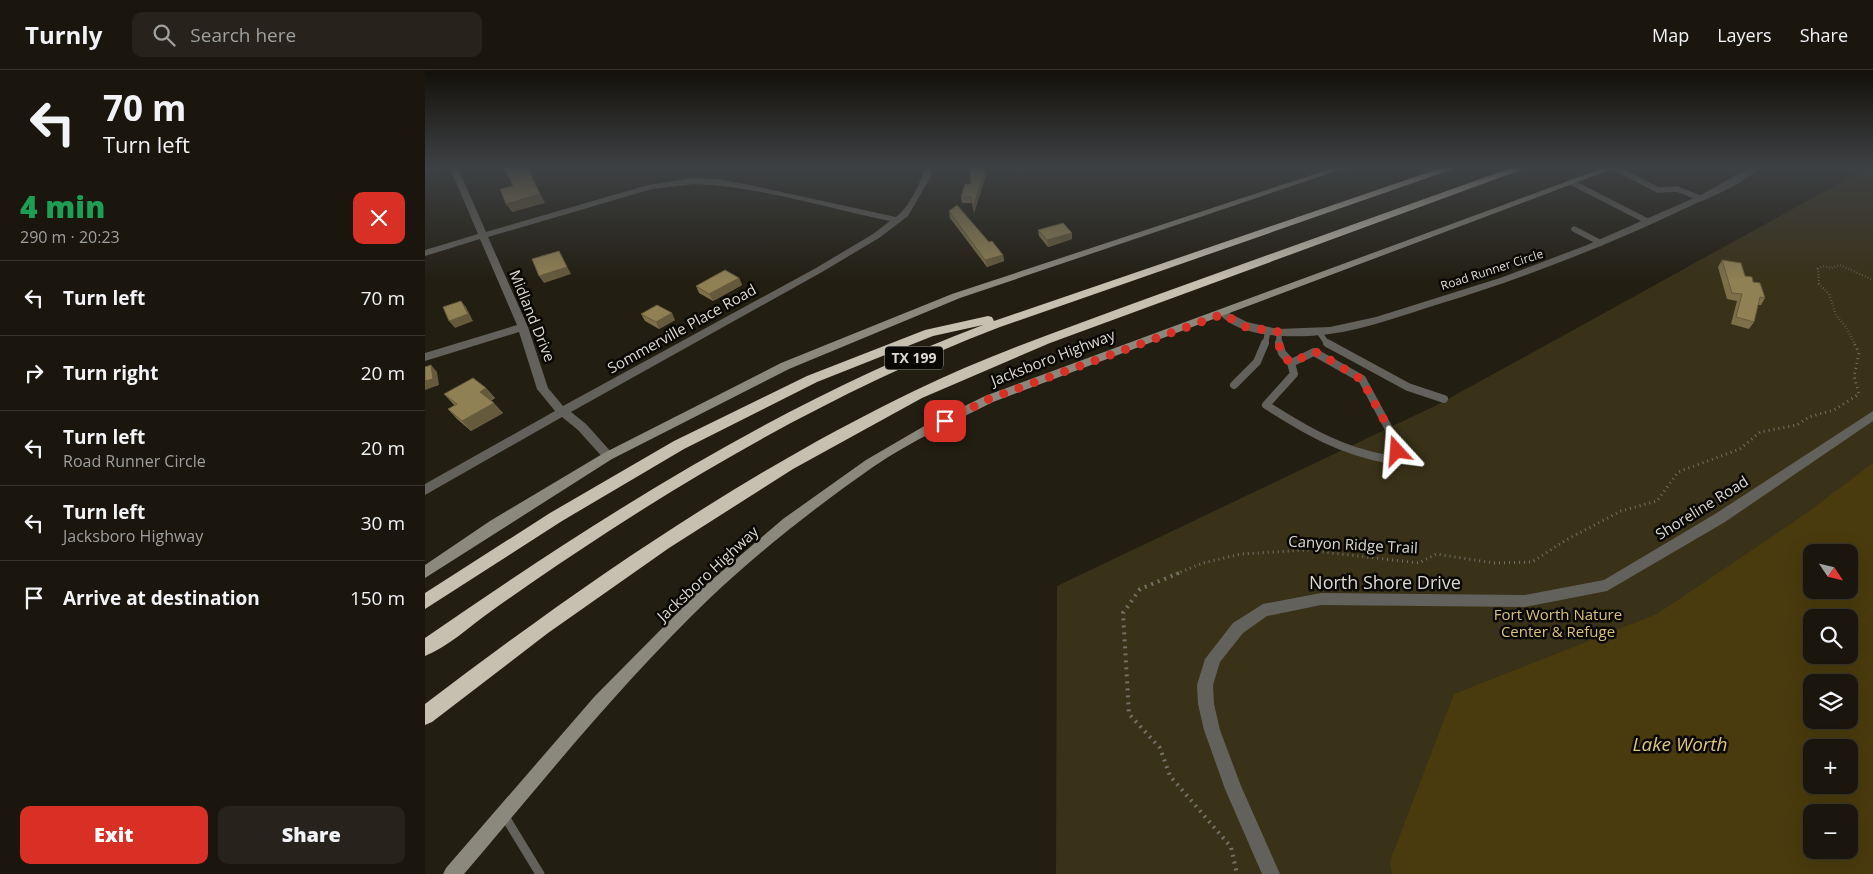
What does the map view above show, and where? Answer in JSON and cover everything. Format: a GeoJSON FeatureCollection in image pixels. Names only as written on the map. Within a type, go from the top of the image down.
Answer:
{"type":"FeatureCollection","features":[{"type":"Feature","properties":{"kind":"highway","name":"TX 199"},"geometry":{"type":"LineString","coordinates":[[425,648],[520,580],[623,513],[728,451],[923,354],[1033,310],[1341,206]]}},
{"type":"Feature","properties":{"kind":"highway","name":"Jacksboro Highway"},"geometry":{"type":"LineString","coordinates":[[425,716],[525,640],[635,561],[734,498],[839,436],[921,394],[1054,337],[1417,206]]}},
{"type":"Feature","properties":{"kind":"highway"},"geometry":{"type":"LineString","coordinates":[[425,602],[557,517],[679,445],[812,379],[929,333],[1033,310]]}},
{"type":"Feature","properties":{"kind":"main road"},"geometry":{"type":"LineString","coordinates":[[425,572],[495,525],[608,456],[785,366],[947,299],[1226,206]]}},
{"type":"Feature","properties":{"kind":"main road","name":"Jacksboro Highway"},"geometry":{"type":"LineString","coordinates":[[452,874],[601,701],[706,593],[788,523],[870,463],[930,428],[989,399],[1223,314],[1507,206]]}},
{"type":"Feature","properties":{"kind":"street","name":"Midland Drive"},"geometry":{"type":"LineString","coordinates":[[470,206],[523,327],[543,389],[563,412],[582,428],[608,456]]}},
{"type":"Feature","properties":{"kind":"street"},"geometry":{"type":"LineString","coordinates":[[425,253],[583,206]]}},
{"type":"Feature","properties":{"kind":"street"},"geometry":{"type":"LineString","coordinates":[[831,206],[898,220]]}},
{"type":"Feature","properties":{"kind":"street","name":"Sommerville Place Road"},"geometry":{"type":"LineString","coordinates":[[425,490],[819,270],[898,220],[910,206]]}},
{"type":"Feature","properties":{"kind":"street","name":"Road Runner Circle"},"geometry":{"type":"LineString","coordinates":[[1223,314],[1246,327],[1279,332],[1319,332],[1378,320],[1515,276],[1601,244],[1684,206]]}},
{"type":"Feature","properties":{"kind":"street"},"geometry":{"type":"LineString","coordinates":[[425,357],[523,327]]}},
{"type":"Feature","properties":{"kind":"street","name":"Shoreline Road"},"geometry":{"type":"LineString","coordinates":[[1536,599],[1607,584],[1720,518],[1873,415]]}},
{"type":"Feature","properties":{"kind":"street","name":"North Shore Drive"},"geometry":{"type":"LineString","coordinates":[[1271,874],[1234,789],[1212,730],[1205,704],[1205,685],[1213,658],[1238,628],[1263,610],[1321,599],[1525,602],[1536,599]]}},
{"type":"Feature","properties":{"kind":"lane"},"geometry":{"type":"LineString","coordinates":[[1617,206],[1649,222]]}},
{"type":"Feature","properties":{"kind":"lane"},"geometry":{"type":"LineString","coordinates":[[1574,229],[1601,244]]}},
{"type":"Feature","properties":{"kind":"lane"},"geometry":{"type":"LineString","coordinates":[[1234,385],[1256,368],[1264,354],[1268,331]]}},
{"type":"Feature","properties":{"kind":"lane"},"geometry":{"type":"LineString","coordinates":[[1279,332],[1278,347],[1280,354],[1291,363],[1294,374],[1290,381],[1268,399],[1266,405],[1319,439],[1332,444],[1367,456],[1387,459],[1397,451],[1396,442],[1362,380],[1319,353],[1314,352],[1291,363]]}},
{"type":"Feature","properties":{"kind":"lane"},"geometry":{"type":"LineString","coordinates":[[1319,332],[1327,344],[1408,387],[1444,399]]}},
{"type":"Feature","properties":{"kind":"lane"},"geometry":{"type":"LineString","coordinates":[[504,815],[540,874]]}},
{"type":"Feature","properties":{"kind":"path","name":"Canyon Ridge Trail"},"geometry":{"type":"LineString","coordinates":[[1237,874],[1231,847],[1170,776],[1160,748],[1129,714],[1123,613],[1140,589],[1203,563],[1241,554],[1306,550],[1419,563],[1437,554],[1494,563],[1531,562],[1566,540],[1621,511],[1657,501],[1679,472],[1740,449],[1760,432],[1797,425],[1809,417],[1834,410],[1859,394],[1855,376],[1859,353],[1846,327],[1836,315],[1830,302],[1829,294],[1819,284],[1817,269],[1823,266],[1831,268],[1840,266],[1873,280]]}},
{"type":"Feature","properties":{"kind":"green space","name":"Fort Worth Nature Center & Refuge"},"geometry":{"type":"Polygon","coordinates":[[[1799,206],[1873,206],[1873,874],[1056,874],[1057,586],[1439,404],[1799,206]]]}},
{"type":"Feature","properties":{"kind":"water","name":"Lake Worth"},"geometry":{"type":"Polygon","coordinates":[[[1873,463],[1873,874],[1392,874],[1390,861],[1454,694],[1657,614],[1804,515],[1873,463]]]}},
{"type":"Feature","properties":{"kind":"building"},"geometry":{"type":"Polygon","coordinates":[[[957,206],[1003,255],[985,260],[949,211],[957,206]]]}},
{"type":"Feature","properties":{"kind":"building"},"geometry":{"type":"Polygon","coordinates":[[[1063,223],[1072,233],[1047,240],[1038,230],[1063,223]]]}},
{"type":"Feature","properties":{"kind":"building"},"geometry":{"type":"Polygon","coordinates":[[[559,251],[567,267],[539,276],[532,259],[559,251]]]}},
{"type":"Feature","properties":{"kind":"building"},"geometry":{"type":"Polygon","coordinates":[[[1722,260],[1741,263],[1745,276],[1752,277],[1753,282],[1760,283],[1765,298],[1760,297],[1754,322],[1736,317],[1742,294],[1732,293],[1722,260]]]}},
{"type":"Feature","properties":{"kind":"building"},"geometry":{"type":"Polygon","coordinates":[[[725,270],[739,278],[709,294],[696,286],[725,270]]]}},
{"type":"Feature","properties":{"kind":"building"},"geometry":{"type":"Polygon","coordinates":[[[461,301],[468,314],[449,321],[443,307],[461,301]]]}},
{"type":"Feature","properties":{"kind":"building"},"geometry":{"type":"Polygon","coordinates":[[[657,305],[672,313],[656,322],[641,314],[657,305]]]}},
{"type":"Feature","properties":{"kind":"building"},"geometry":{"type":"Polygon","coordinates":[[[431,365],[433,379],[425,381],[425,367],[431,365]]]}},
{"type":"Feature","properties":{"kind":"building"},"geometry":{"type":"Polygon","coordinates":[[[473,378],[486,388],[480,392],[494,403],[462,421],[448,409],[457,404],[444,394],[473,378]]]}},
{"type":"Feature","properties":{"kind":"route"},"geometry":{"type":"LineString","coordinates":[[945,421],[989,399],[1223,314],[1234,322],[1246,327],[1279,332],[1278,347],[1280,354],[1291,363],[1314,352],[1319,353],[1362,380],[1367,385],[1396,442],[1397,451]]}}]}
